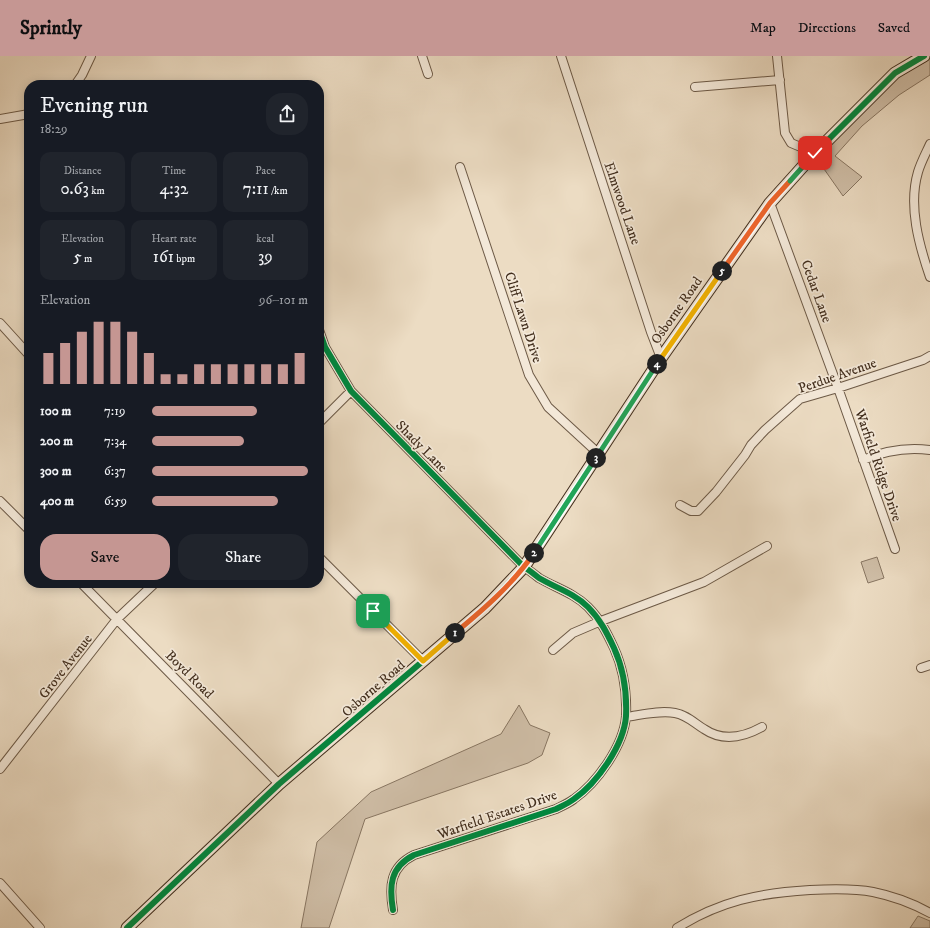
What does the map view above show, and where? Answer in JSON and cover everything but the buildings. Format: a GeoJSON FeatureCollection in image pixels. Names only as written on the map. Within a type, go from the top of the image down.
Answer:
{"type":"FeatureCollection","features":[{"type":"Feature","properties":{"kind":"street"},"geometry":{"type":"LineString","coordinates":[[78,80],[91,56]]}},
{"type":"Feature","properties":{"kind":"street"},"geometry":{"type":"LineString","coordinates":[[422,56],[428,74]]}},
{"type":"Feature","properties":{"kind":"street","name":"Elmwood Lane"},"geometry":{"type":"LineString","coordinates":[[561,56],[651,332],[661,358]]}},
{"type":"Feature","properties":{"kind":"street"},"geometry":{"type":"LineString","coordinates":[[777,56],[785,133],[791,143],[815,153]]}},
{"type":"Feature","properties":{"kind":"street","name":"Osborne Road"},"geometry":{"type":"LineString","coordinates":[[127,928],[279,784],[484,608],[524,567],[661,358],[770,203],[815,153],[895,73],[924,56]]}},
{"type":"Feature","properties":{"kind":"street"},"geometry":{"type":"LineString","coordinates":[[695,87],[780,80]]}},
{"type":"Feature","properties":{"kind":"street"},"geometry":{"type":"LineString","coordinates":[[0,119],[24,115]]}},
{"type":"Feature","properties":{"kind":"street"},"geometry":{"type":"LineString","coordinates":[[930,144],[918,172],[915,196],[918,233],[930,277]]}},
{"type":"Feature","properties":{"kind":"street","name":"Cliff Lawn Drive"},"geometry":{"type":"LineString","coordinates":[[460,167],[529,375],[548,407],[599,454]]}},
{"type":"Feature","properties":{"kind":"street","name":"Cedar Lane"},"geometry":{"type":"LineString","coordinates":[[770,203],[838,388]]}},
{"type":"Feature","properties":{"kind":"street"},"geometry":{"type":"LineString","coordinates":[[0,323],[24,349]]}},
{"type":"Feature","properties":{"kind":"street","name":"Shady Lane"},"geometry":{"type":"LineString","coordinates":[[324,344],[351,391],[524,567]]}},
{"type":"Feature","properties":{"kind":"street","name":"Perdue Avenue"},"geometry":{"type":"LineString","coordinates":[[680,504],[691,511],[698,511],[716,492],[751,445],[765,430],[800,399],[923,360],[930,356]]}},
{"type":"Feature","properties":{"kind":"street","name":"Warfield Ridge Drive"},"geometry":{"type":"LineString","coordinates":[[838,388],[895,549]]}},
{"type":"Feature","properties":{"kind":"street"},"geometry":{"type":"LineString","coordinates":[[324,418],[351,391]]}},
{"type":"Feature","properties":{"kind":"street"},"geometry":{"type":"LineString","coordinates":[[864,460],[890,450],[904,448],[930,450]]}},
{"type":"Feature","properties":{"kind":"street"},"geometry":{"type":"LineString","coordinates":[[0,500],[24,525]]}},
{"type":"Feature","properties":{"kind":"street"},"geometry":{"type":"LineString","coordinates":[[553,650],[573,633],[704,582],[768,546]]}},
{"type":"Feature","properties":{"kind":"street"},"geometry":{"type":"LineString","coordinates":[[324,562],[423,661]]}},
{"type":"Feature","properties":{"kind":"street","name":"Warfield Estates Drive"},"geometry":{"type":"LineString","coordinates":[[393,910],[390,886],[395,872],[401,863],[407,858],[556,809],[573,800],[583,792],[607,764],[616,748],[626,717],[624,679],[618,658],[601,621],[589,608],[572,594],[539,578],[524,567]]}},
{"type":"Feature","properties":{"kind":"street","name":"Boyd Road"},"geometry":{"type":"LineString","coordinates":[[86,588],[279,784]]}},
{"type":"Feature","properties":{"kind":"street","name":"Grove Avenue"},"geometry":{"type":"LineString","coordinates":[[0,769],[117,619],[150,588]]}},
{"type":"Feature","properties":{"kind":"street"},"geometry":{"type":"LineString","coordinates":[[921,668],[930,665]]}},
{"type":"Feature","properties":{"kind":"street"},"geometry":{"type":"LineString","coordinates":[[626,717],[674,712],[689,718],[712,734],[728,737],[750,734],[762,727]]}},
{"type":"Feature","properties":{"kind":"street"},"geometry":{"type":"LineString","coordinates":[[0,883],[40,928]]}},
{"type":"Feature","properties":{"kind":"street"},"geometry":{"type":"LineString","coordinates":[[677,928],[695,916],[736,900],[759,895],[825,889],[873,892],[893,897],[930,913]]}},
{"type":"Feature","properties":{"kind":"shaded area"},"geometry":{"type":"Polygon","coordinates":[[[930,59],[930,75],[899,95],[862,126],[835,156],[862,177],[843,196],[817,159],[860,113],[899,77],[930,59]]]}},
{"type":"Feature","properties":{"kind":"shaded area"},"geometry":{"type":"Polygon","coordinates":[[[877,557],[884,578],[868,583],[861,562],[877,557]]]}},
{"type":"Feature","properties":{"kind":"shaded area"},"geometry":{"type":"Polygon","coordinates":[[[519,705],[530,725],[550,733],[542,755],[528,763],[365,819],[329,928],[301,928],[317,842],[371,792],[501,734],[519,705]]]}},
{"type":"Feature","properties":{"kind":"shaded area"},"geometry":{"type":"Polygon","coordinates":[[[918,916],[930,921],[930,928],[910,928],[918,916]]]}},
{"type":"Feature","properties":{"kind":"cycle path"},"geometry":{"type":"LineString","coordinates":[[127,928],[279,784],[485,608],[524,567],[661,358],[770,203],[815,153],[895,73],[924,56]]}},
{"type":"Feature","properties":{"kind":"cycle path"},"geometry":{"type":"LineString","coordinates":[[324,344],[351,391],[524,567],[539,578],[583,602],[596,616],[614,648],[622,673],[626,698],[626,716],[624,727],[615,751],[600,773],[583,792],[570,802],[556,809],[414,855],[400,865],[393,878],[391,893],[393,910]]}},
{"type":"Feature","properties":{"kind":"route"},"geometry":{"type":"LineString","coordinates":[[373,611],[423,661],[506,587],[524,567],[661,358],[770,203],[815,153]]}}]}
